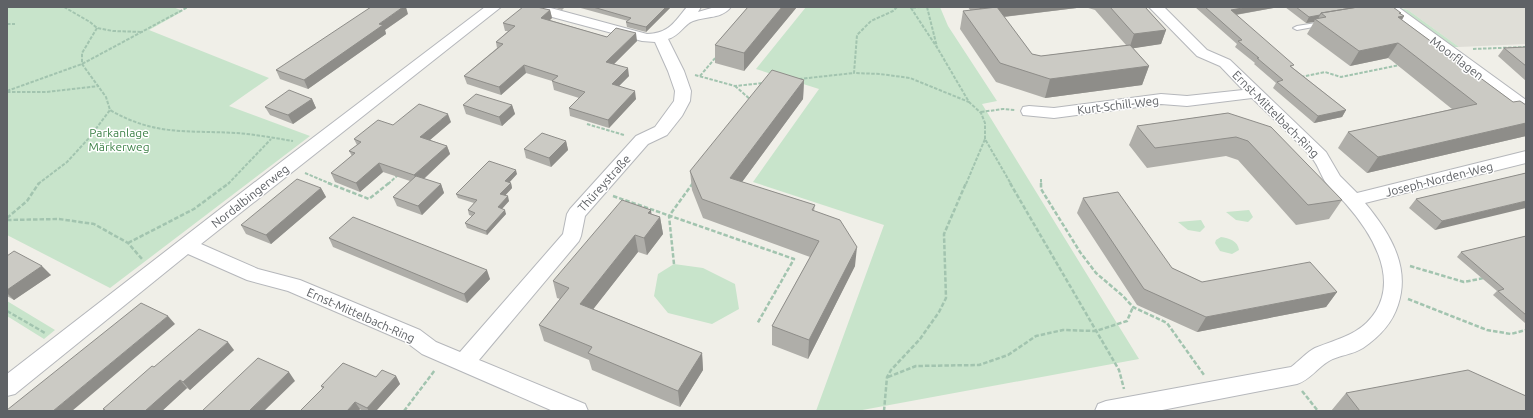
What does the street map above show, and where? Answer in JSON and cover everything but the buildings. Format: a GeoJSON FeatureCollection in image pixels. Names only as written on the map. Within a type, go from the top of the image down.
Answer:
{"type":"FeatureCollection","features":[{"type":"Feature","properties":{"kind":"street","name":"Nordalbingerweg"},"geometry":{"type":"LineString","coordinates":[[7,387],[315,144],[494,7]]}},
{"type":"Feature","properties":{"kind":"street"},"geometry":{"type":"LineString","coordinates":[[531,7],[640,37],[660,38],[674,33],[690,13],[718,11],[724,7]]}},
{"type":"Feature","properties":{"kind":"street","name":"Ernst-Mittelbach-Ring"},"geometry":{"type":"LineString","coordinates":[[1106,411],[1129,409],[1297,375],[1321,355],[1354,343],[1373,329],[1385,314],[1392,294],[1393,277],[1390,260],[1383,242],[1374,226],[1353,200],[1332,180],[1320,156],[1225,63],[1202,53],[1156,7]]}},
{"type":"Feature","properties":{"kind":"street","name":"Moorflagen"},"geometry":{"type":"LineString","coordinates":[[1390,10],[1526,108]]}},
{"type":"Feature","properties":{"kind":"street","name":"Thüreystraße"},"geometry":{"type":"LineString","coordinates":[[455,359],[572,236],[576,214],[642,140],[661,131],[676,112],[682,101],[683,91],[676,71],[660,38]]}},
{"type":"Feature","properties":{"kind":"street","name":"Kurt-Schill-Weg"},"geometry":{"type":"LineString","coordinates":[[1029,111],[1054,113],[1161,98],[1187,101],[1255,93]]}},
{"type":"Feature","properties":{"kind":"street","name":"Joseph-Norden-Weg"},"geometry":{"type":"LineString","coordinates":[[1353,200],[1526,157]]}},
{"type":"Feature","properties":{"kind":"street","name":"Ernst-Mittelbach-Ring"},"geometry":{"type":"LineString","coordinates":[[187,246],[254,275],[292,285],[413,336],[429,348],[577,411]]}},
{"type":"Feature","properties":{"kind":"lane"},"geometry":{"type":"LineString","coordinates":[[1297,28],[1328,23]]}},
{"type":"Feature","properties":{"kind":"path"},"geometry":{"type":"LineString","coordinates":[[64,7],[90,22],[97,28],[113,31],[143,32]]}},
{"type":"Feature","properties":{"kind":"path"},"geometry":{"type":"LineString","coordinates":[[7,92],[82,64],[188,7]]}},
{"type":"Feature","properties":{"kind":"path"},"geometry":{"type":"LineString","coordinates":[[854,73],[857,35],[871,21],[893,11],[897,7],[921,7]]}},
{"type":"Feature","properties":{"kind":"path"},"geometry":{"type":"LineString","coordinates":[[927,7],[938,49]]}},
{"type":"Feature","properties":{"kind":"path"},"geometry":{"type":"LineString","coordinates":[[911,8],[938,49],[969,102]]}},
{"type":"Feature","properties":{"kind":"path"},"geometry":{"type":"LineString","coordinates":[[7,24],[15,24]]}},
{"type":"Feature","properties":{"kind":"path"},"geometry":{"type":"LineString","coordinates":[[97,28],[82,53],[82,64],[100,86],[106,96],[110,110],[124,118],[150,127],[171,131],[236,134],[315,144]]}},
{"type":"Feature","properties":{"kind":"path"},"geometry":{"type":"LineString","coordinates":[[1448,51],[1526,47]]}},
{"type":"Feature","properties":{"kind":"path"},"geometry":{"type":"LineString","coordinates":[[700,76],[718,54]]}},
{"type":"Feature","properties":{"kind":"path"},"geometry":{"type":"LineString","coordinates":[[1297,78],[1325,72],[1341,76],[1407,64]]}},
{"type":"Feature","properties":{"kind":"path"},"geometry":{"type":"LineString","coordinates":[[676,71],[734,86],[766,83]]}},
{"type":"Feature","properties":{"kind":"path"},"geometry":{"type":"LineString","coordinates":[[797,80],[854,73],[880,74],[910,78],[975,105],[981,112],[986,125],[985,139],[944,234],[946,298],[940,312],[920,339],[891,370],[887,377],[884,411]]}},
{"type":"Feature","properties":{"kind":"path"},"geometry":{"type":"LineString","coordinates":[[7,92],[46,92],[100,86]]}},
{"type":"Feature","properties":{"kind":"path"},"geometry":{"type":"LineString","coordinates":[[734,86],[752,102]]}},
{"type":"Feature","properties":{"kind":"path"},"geometry":{"type":"LineString","coordinates":[[981,112],[1003,109],[1029,111]]}},
{"type":"Feature","properties":{"kind":"path"},"geometry":{"type":"LineString","coordinates":[[7,219],[27,201],[39,182],[67,162],[89,138],[110,110]]}},
{"type":"Feature","properties":{"kind":"path"},"geometry":{"type":"LineString","coordinates":[[587,124],[642,140]]}},
{"type":"Feature","properties":{"kind":"path"},"geometry":{"type":"LineString","coordinates":[[128,243],[180,217],[214,196],[239,175],[272,138]]}},
{"type":"Feature","properties":{"kind":"path"},"geometry":{"type":"LineString","coordinates":[[985,139],[1119,370],[1129,409]]}},
{"type":"Feature","properties":{"kind":"path"},"geometry":{"type":"LineString","coordinates":[[287,166],[369,199],[397,176],[397,170]]}},
{"type":"Feature","properties":{"kind":"path"},"geometry":{"type":"LineString","coordinates":[[674,264],[669,216],[697,178]]}},
{"type":"Feature","properties":{"kind":"path"},"geometry":{"type":"LineString","coordinates":[[1041,179],[1041,189],[1080,252],[1096,273],[1123,296],[1133,307],[1167,323],[1216,392]]}},
{"type":"Feature","properties":{"kind":"path"},"geometry":{"type":"LineString","coordinates":[[597,191],[794,259],[757,324]]}},
{"type":"Feature","properties":{"kind":"path"},"geometry":{"type":"LineString","coordinates":[[7,219],[59,219],[94,224],[128,243],[152,272]]}},
{"type":"Feature","properties":{"kind":"path"},"geometry":{"type":"LineString","coordinates":[[1390,260],[1464,282],[1487,277]]}},
{"type":"Feature","properties":{"kind":"path"},"geometry":{"type":"LineString","coordinates":[[1392,294],[1422,303],[1482,328],[1496,332],[1512,334],[1526,330]]}},
{"type":"Feature","properties":{"kind":"path"},"geometry":{"type":"LineString","coordinates":[[887,377],[916,366],[979,365],[1008,355],[1036,336],[1063,330],[1096,331],[1127,321],[1133,307]]}},
{"type":"Feature","properties":{"kind":"path"},"geometry":{"type":"LineString","coordinates":[[7,311],[63,344]]}},
{"type":"Feature","properties":{"kind":"path"},"geometry":{"type":"LineString","coordinates":[[404,411],[455,359]]}},
{"type":"Feature","properties":{"kind":"path"},"geometry":{"type":"LineString","coordinates":[[1290,376],[1318,411]]}},
{"type":"Feature","properties":{"kind":"shaded area"},"geometry":{"type":"Polygon","coordinates":[[[1399,7],[1526,7],[1526,44],[1459,47],[1408,10],[1399,7]]]}},
{"type":"Feature","properties":{"kind":"green space","name":"Parkanlage Märkerweg"},"geometry":{"type":"Polygon","coordinates":[[[7,7],[173,7],[183,11],[149,30],[269,78],[229,106],[310,136],[110,288],[7,235],[7,7]]]}},
{"type":"Feature","properties":{"kind":"green space"},"geometry":{"type":"Polygon","coordinates":[[[806,7],[940,7],[948,26],[997,101],[982,104],[1139,359],[857,411],[816,411],[884,225],[753,182],[819,89],[756,69],[806,7]]]}},
{"type":"Feature","properties":{"kind":"green space"},"geometry":{"type":"Polygon","coordinates":[[[1396,7],[1408,10],[1459,47],[1450,47],[1396,7]]]}},
{"type":"Feature","properties":{"kind":"green space"},"geometry":{"type":"Polygon","coordinates":[[[1249,210],[1253,217],[1248,222],[1236,220],[1226,212],[1249,210]]]}},
{"type":"Feature","properties":{"kind":"green space"},"geometry":{"type":"Polygon","coordinates":[[[1201,220],[1205,227],[1200,232],[1188,230],[1178,222],[1201,220]]]}},
{"type":"Feature","properties":{"kind":"green space"},"geometry":{"type":"Polygon","coordinates":[[[1221,237],[1235,242],[1239,250],[1232,254],[1220,251],[1215,243],[1216,240],[1221,237]]]}},
{"type":"Feature","properties":{"kind":"green space"},"geometry":{"type":"Polygon","coordinates":[[[674,264],[703,268],[735,284],[739,309],[712,324],[668,313],[654,296],[658,274],[674,264]]]}},
{"type":"Feature","properties":{"kind":"green space"},"geometry":{"type":"Polygon","coordinates":[[[7,301],[55,330],[44,339],[7,316],[7,301]]]}}]}
